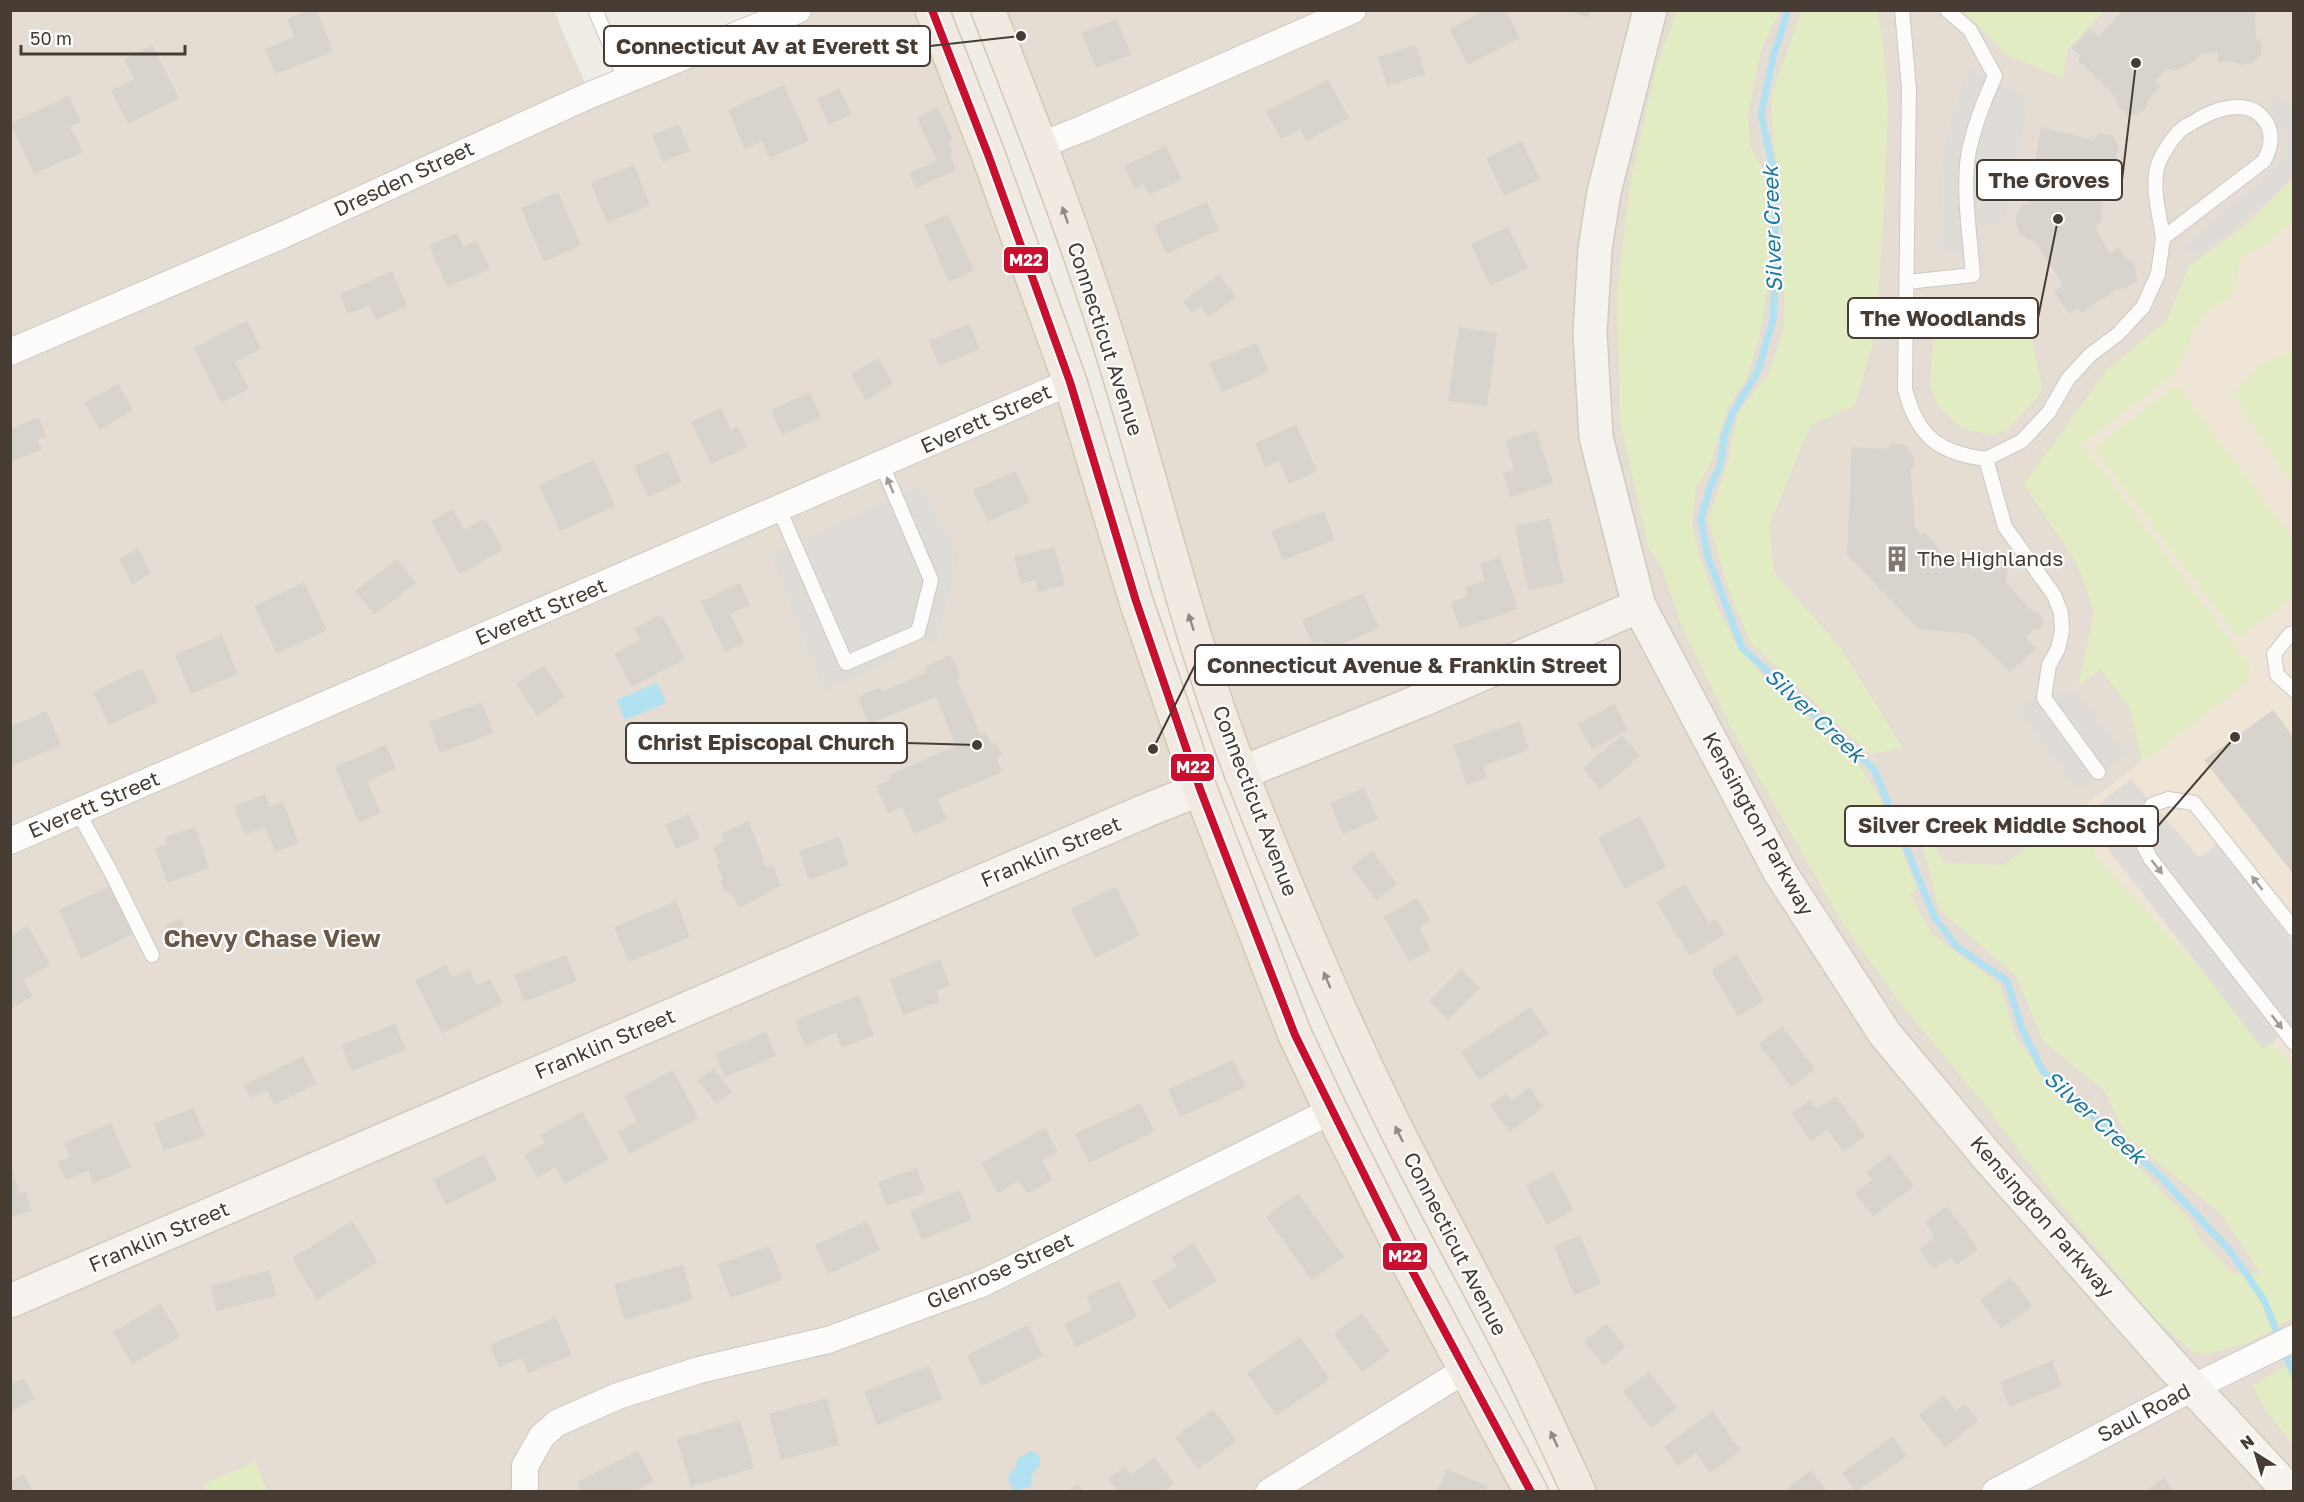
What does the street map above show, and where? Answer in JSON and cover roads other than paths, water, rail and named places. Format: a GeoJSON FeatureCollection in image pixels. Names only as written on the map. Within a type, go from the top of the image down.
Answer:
{"type":"FeatureCollection","features":[{"type":"Feature","properties":{"kind":"main road"},"geometry":{"type":"LineString","coordinates":[[932,10],[989,157],[1070,382],[1136,601],[1200,789],[1295,1035],[1331,1111],[1465,1370],[1531,1491]]}},
{"type":"Feature","properties":{"kind":"main road","name":"Connecticut Avenue"},"geometry":{"type":"LineString","coordinates":[[988,10],[1041,145],[1107,335],[1177,580],[1224,727],[1241,772],[1304,926],[1383,1103],[1524,1375],[1579,1491]]}},
{"type":"Feature","properties":{"kind":"main road"},"geometry":{"type":"LineString","coordinates":[[1159,668],[1177,683],[1201,748],[1212,767],[1226,774],[1241,772]]}},
{"type":"Feature","properties":{"kind":"main road"},"geometry":{"type":"LineString","coordinates":[[1200,789],[1211,790],[1223,800],[1235,817],[1270,903],[1304,926]]}},
{"type":"Feature","properties":{"kind":"street","name":"Dresden Street"},"geometry":{"type":"LineString","coordinates":[[10,352],[285,234],[417,172],[626,81],[798,10]]}},
{"type":"Feature","properties":{"kind":"street"},"geometry":{"type":"LineString","coordinates":[[1041,145],[1353,10]]}},
{"type":"Feature","properties":{"kind":"street","name":"Kensington Parkway"},"geometry":{"type":"LineString","coordinates":[[1650,10],[1604,192],[1595,249],[1590,333],[1596,437],[1639,606],[1780,872],[1885,1034],[1988,1156],[2192,1388],[2290,1491]]}},
{"type":"Feature","properties":{"kind":"street","name":"Everett Street"},"geometry":{"type":"LineString","coordinates":[[10,841],[1070,382]]}},
{"type":"Feature","properties":{"kind":"street"},"geometry":{"type":"LineString","coordinates":[[1241,772],[1422,700],[1639,606]]}},
{"type":"Feature","properties":{"kind":"street","name":"Franklin Street"},"geometry":{"type":"LineString","coordinates":[[10,1301],[1200,789]]}},
{"type":"Feature","properties":{"kind":"street","name":"Glenrose Street"},"geometry":{"type":"LineString","coordinates":[[525,1491],[525,1466],[542,1436],[557,1423],[618,1396],[699,1370],[828,1340],[981,1284],[1331,1111]]}},
{"type":"Feature","properties":{"kind":"street","name":"Saul Road"},"geometry":{"type":"LineString","coordinates":[[1995,1491],[2192,1388],[2294,1338]]}},
{"type":"Feature","properties":{"kind":"street"},"geometry":{"type":"LineString","coordinates":[[1269,1491],[1465,1370]]}},
{"type":"Feature","properties":{"kind":"lane"},"geometry":{"type":"LineString","coordinates":[[595,10],[626,81]]}},
{"type":"Feature","properties":{"kind":"lane"},"geometry":{"type":"LineString","coordinates":[[1902,10],[1909,89],[1905,389],[1910,411],[1923,432],[1941,447],[1963,456],[1986,459],[2022,441],[2049,412],[2068,379],[2090,355],[2118,334],[2143,307],[2158,274],[2163,238],[2156,184],[2158,165],[2177,133],[2207,114],[2234,107],[2245,107],[2256,112],[2270,129],[2270,151],[2264,161],[2163,238]]}},
{"type":"Feature","properties":{"kind":"lane"},"geometry":{"type":"LineString","coordinates":[[1907,282],[1973,275],[1967,192],[1969,152],[1981,107],[1995,76],[1970,30],[1947,10]]}},
{"type":"Feature","properties":{"kind":"lane"},"geometry":{"type":"LineString","coordinates":[[1986,459],[2005,527],[2054,595],[2061,613],[2062,631],[2058,649],[2049,665],[2044,698],[2098,772]]}},
{"type":"Feature","properties":{"kind":"lane"},"geometry":{"type":"LineString","coordinates":[[779,509],[846,663],[918,632],[931,580],[882,465]]}},
{"type":"Feature","properties":{"kind":"lane"},"geometry":{"type":"LineString","coordinates":[[2294,633],[2290,634],[2274,654],[2277,675],[2294,690]]}},
{"type":"Feature","properties":{"kind":"lane"},"geometry":{"type":"LineString","coordinates":[[2294,929],[2194,803],[2168,799],[2152,805],[2138,834],[2150,858],[2294,1043]]}},
{"type":"Feature","properties":{"kind":"lane"},"geometry":{"type":"LineString","coordinates":[[78,812],[152,955]]}},
{"type":"Feature","properties":{"kind":"water"},"geometry":{"type":"Polygon","coordinates":[[[657,683],[666,703],[625,720],[617,700],[657,683]]]}},
{"type":"Feature","properties":{"kind":"water"},"geometry":{"type":"Polygon","coordinates":[[[1031,1451],[1039,1455],[1040,1465],[1031,1476],[1031,1487],[1013,1491],[1008,1477],[1016,1466],[1017,1459],[1031,1451]]]}},
{"type":"Feature","properties":{"kind":"waterway","name":"Silver Creek"},"geometry":{"type":"LineString","coordinates":[[1787,10],[1774,53],[1761,114],[1774,173],[1776,267],[1773,319],[1758,371],[1732,414],[1724,437],[1720,466],[1710,487],[1701,519],[1707,554],[1742,648],[1874,769],[1935,918],[1957,947],[2007,981],[2022,1029],[2042,1070],[2161,1177],[2231,1252],[2264,1300],[2294,1375]]}},
{"type":"Feature","properties":{"kind":"place","name":"Connecticut Av at Everett St"},"geometry":{"type":"Point","coordinates":[1021,36]}},
{"type":"Feature","properties":{"kind":"place","name":"The Groves"},"geometry":{"type":"Point","coordinates":[2136,63]}},
{"type":"Feature","properties":{"kind":"place","name":"The Woodlands"},"geometry":{"type":"Point","coordinates":[2058,219]}},
{"type":"Feature","properties":{"kind":"place","name":"The Highlands"},"geometry":{"type":"Point","coordinates":[1897,559]}},
{"type":"Feature","properties":{"kind":"place","name":"Silver Creek Middle School"},"geometry":{"type":"Point","coordinates":[2235,737]}},
{"type":"Feature","properties":{"kind":"place","name":"Christ Episcopal Church"},"geometry":{"type":"Point","coordinates":[977,745]}},
{"type":"Feature","properties":{"kind":"place","name":"Connecticut Avenue & Franklin Street"},"geometry":{"type":"Point","coordinates":[1153,749]}},
{"type":"Feature","properties":{"kind":"district","name":"Chevy Chase View"},"geometry":{"type":"Point","coordinates":[272,939]}}]}
